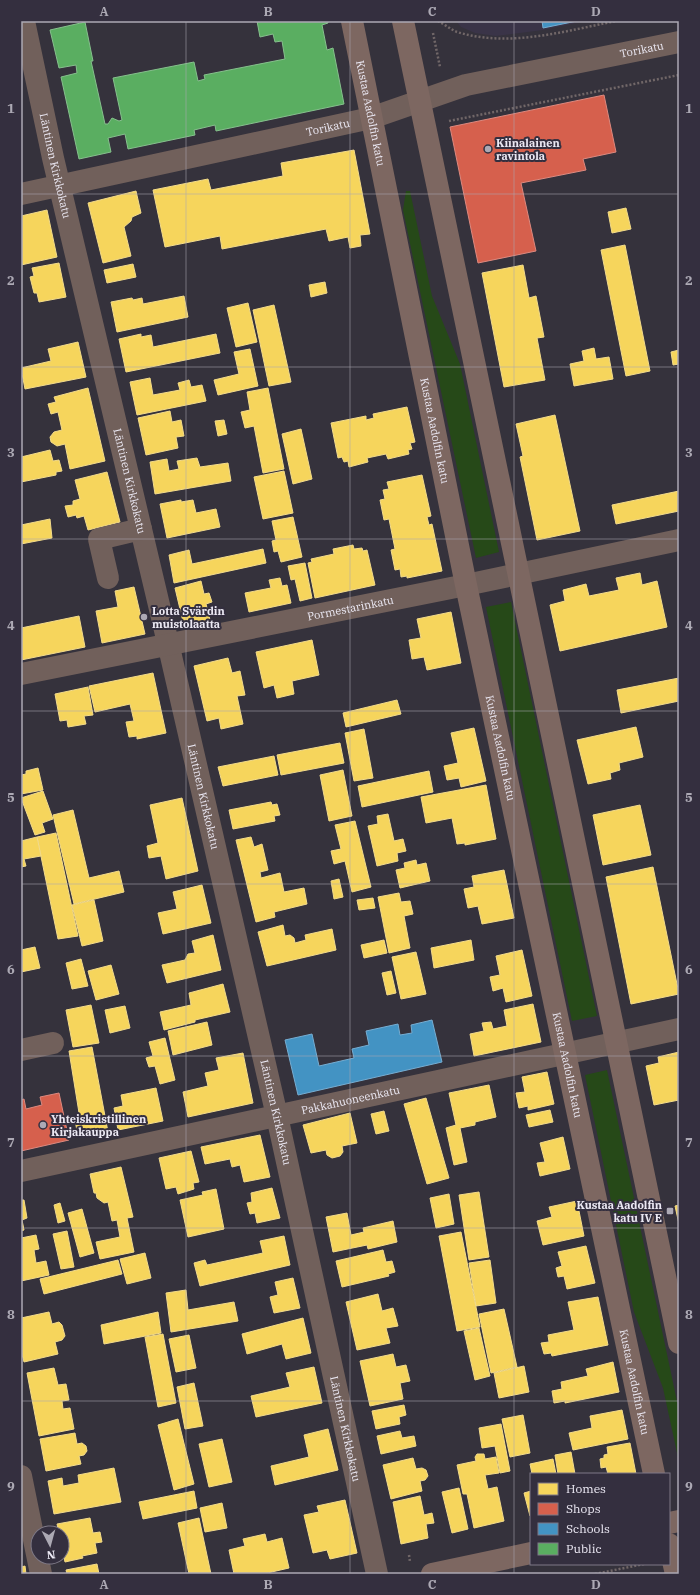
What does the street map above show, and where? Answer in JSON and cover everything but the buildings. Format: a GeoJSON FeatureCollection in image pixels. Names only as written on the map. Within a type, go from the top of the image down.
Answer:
{"type":"FeatureCollection","features":[{"type":"Feature","properties":{"kind":"main road","name":"Kustaa Aadolfin katu"},"geometry":{"type":"LineString","coordinates":[[352,21],[466,585],[654,1473]]}},
{"type":"Feature","properties":{"kind":"main road"},"geometry":{"type":"LineString","coordinates":[[403,21],[679,1343]]}},
{"type":"Feature","properties":{"kind":"main road"},"geometry":{"type":"LineString","coordinates":[[670,1548],[676,1574]]}},
{"type":"Feature","properties":{"kind":"main road"},"geometry":{"type":"LineString","coordinates":[[432,1574],[530,1552]]}},
{"type":"Feature","properties":{"kind":"street","name":"Läntinen Kirkkokatu"},"geometry":{"type":"LineString","coordinates":[[24,21],[60,185],[168,643],[277,1116],[377,1574]]}},
{"type":"Feature","properties":{"kind":"street","name":"Torikatu"},"geometry":{"type":"LineString","coordinates":[[21,194],[371,118],[466,85],[679,42]]}},
{"type":"Feature","properties":{"kind":"street"},"geometry":{"type":"LineString","coordinates":[[108,578],[99,539],[141,529]]}},
{"type":"Feature","properties":{"kind":"street","name":"Pormestarinkatu"},"geometry":{"type":"LineString","coordinates":[[21,674],[168,643],[466,585],[679,540]]}},
{"type":"Feature","properties":{"kind":"street","name":"Pakkahuoneenkatu"},"geometry":{"type":"LineString","coordinates":[[21,1171],[679,1029]]}},
{"type":"Feature","properties":{"kind":"street"},"geometry":{"type":"LineString","coordinates":[[21,1050],[53,1043]]}},
{"type":"Feature","properties":{"kind":"street"},"geometry":{"type":"LineString","coordinates":[[21,1476],[41,1574]]}},
{"type":"Feature","properties":{"kind":"path"},"geometry":{"type":"LineString","coordinates":[[438,21],[456,31],[496,39],[541,36],[616,21]]}},
{"type":"Feature","properties":{"kind":"path"},"geometry":{"type":"LineString","coordinates":[[432,28],[446,92]]}},
{"type":"Feature","properties":{"kind":"path"},"geometry":{"type":"LineString","coordinates":[[443,122],[679,75]]}},
{"type":"Feature","properties":{"kind":"path"},"geometry":{"type":"LineString","coordinates":[[595,1574],[639,1565]]}},
{"type":"Feature","properties":{"kind":"shaded area"},"geometry":{"type":"Polygon","coordinates":[[[456,21],[586,21],[543,30],[496,36],[475,33],[461,27],[456,21]]]}},
{"type":"Feature","properties":{"kind":"green space"},"geometry":{"type":"Polygon","coordinates":[[[406,191],[410,191],[432,296],[460,364],[499,552],[476,558],[403,210],[406,191]]]}},
{"type":"Feature","properties":{"kind":"green space"},"geometry":{"type":"Polygon","coordinates":[[[511,602],[597,1016],[572,1021],[486,607],[511,602]]]}},
{"type":"Feature","properties":{"kind":"green space"},"geometry":{"type":"Polygon","coordinates":[[[607,1070],[679,1411],[679,1462],[663,1388],[634,1312],[585,1075],[607,1070]]]}},
{"type":"Feature","properties":{"kind":"place","name":"Kiinalainen ravintola"},"geometry":{"type":"Point","coordinates":[488,149]}},
{"type":"Feature","properties":{"kind":"place","name":"Lotta Svärdin muistolaatta"},"geometry":{"type":"Point","coordinates":[144,617]}},
{"type":"Feature","properties":{"kind":"place","name":"Yhteiskristillinen Kirjakauppa"},"geometry":{"type":"Point","coordinates":[43,1125]}},
{"type":"Feature","properties":{"kind":"place","name":"Kustaa Aadolfin katu IV E"},"geometry":{"type":"Point","coordinates":[670,1211]}}]}
